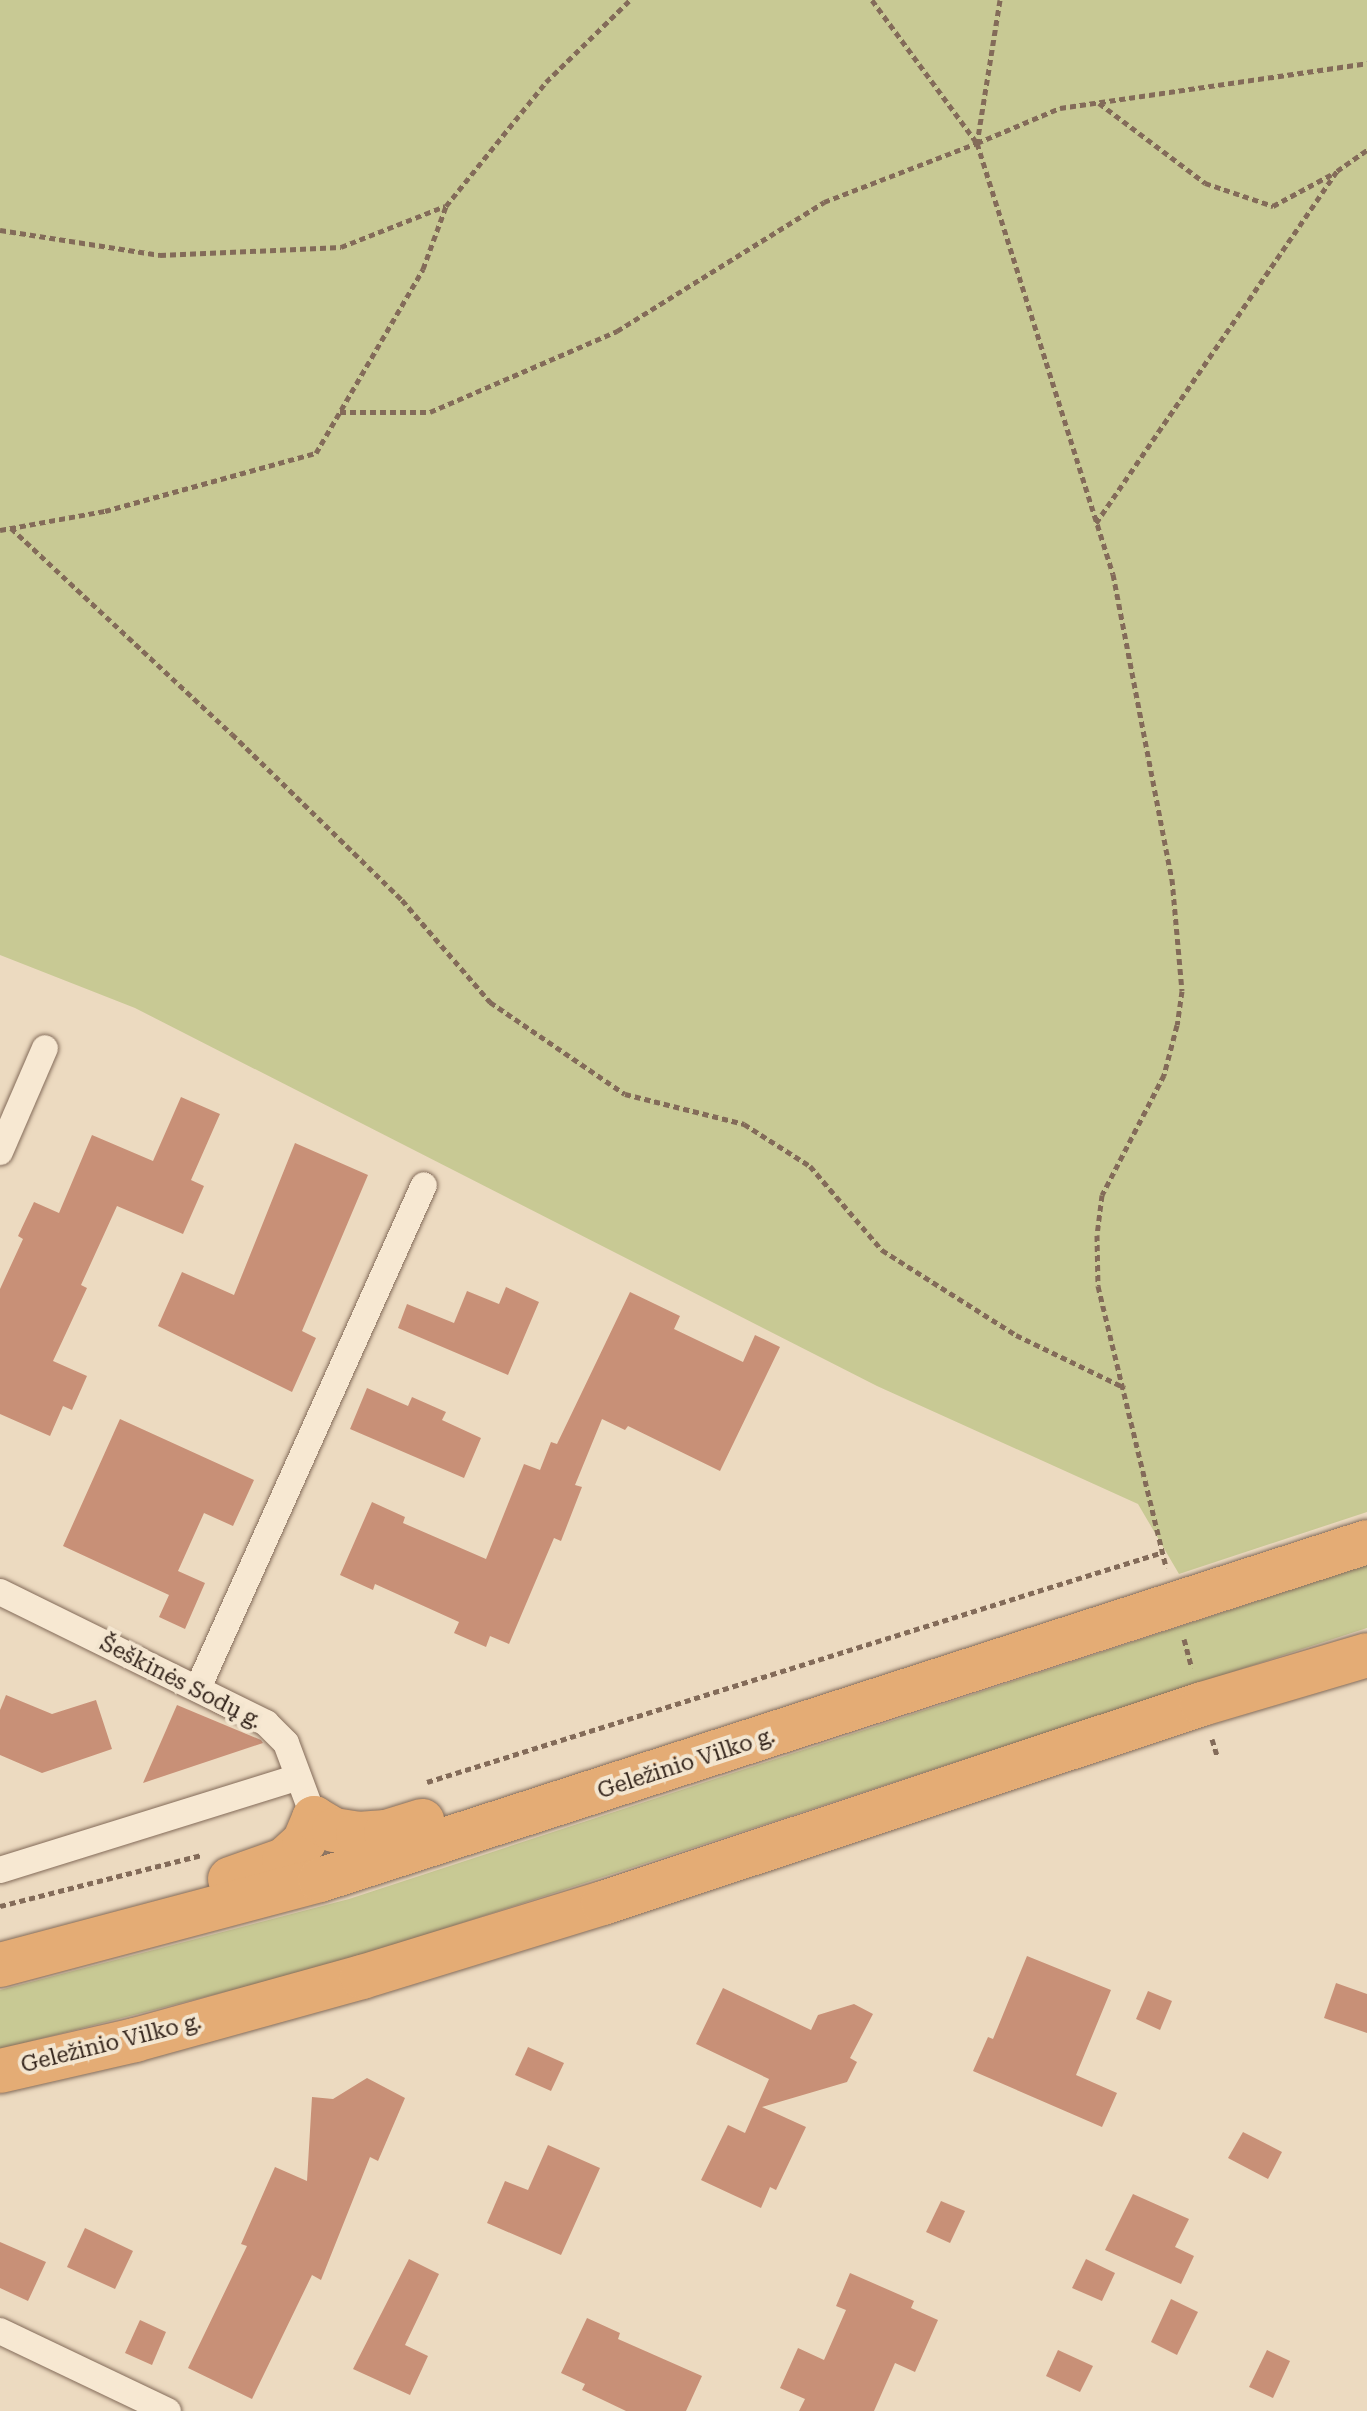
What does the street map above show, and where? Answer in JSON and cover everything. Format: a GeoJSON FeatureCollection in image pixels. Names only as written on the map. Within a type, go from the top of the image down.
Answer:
{"type":"FeatureCollection","features":[{"type":"Feature","properties":{"kind":"highway","name":"Geležinio Vilko g."},"geometry":{"type":"LineString","coordinates":[[0,1965],[320,1880],[1367,1542]]}},
{"type":"Feature","properties":{"kind":"highway","name":"Geležinio Vilko g."},"geometry":{"type":"LineString","coordinates":[[0,2071],[135,2040],[362,1977],[603,1903],[1202,1704],[1367,1655]]}},
{"type":"Feature","properties":{"kind":"highway"},"geometry":{"type":"LineString","coordinates":[[75,1945],[152,1900],[220,1882],[284,1860],[304,1842],[314,1818],[334,1830],[358,1834],[386,1832],[497,1799],[589,1794]]}},
{"type":"Feature","properties":{"kind":"street"},"geometry":{"type":"LineString","coordinates":[[0,1152],[45,1048]]}},
{"type":"Feature","properties":{"kind":"street"},"geometry":{"type":"LineString","coordinates":[[198,1688],[424,1185]]}},
{"type":"Feature","properties":{"kind":"street","name":"Šeškinės Sodų g."},"geometry":{"type":"LineString","coordinates":[[0,1592],[252,1714],[279,1733],[314,1818]]}},
{"type":"Feature","properties":{"kind":"street"},"geometry":{"type":"LineString","coordinates":[[0,1870],[298,1777]]}},
{"type":"Feature","properties":{"kind":"street"},"geometry":{"type":"LineString","coordinates":[[0,2331],[168,2411]]}},
{"type":"Feature","properties":{"kind":"path"},"geometry":{"type":"LineString","coordinates":[[0,530],[105,511],[316,453],[423,269],[446,206],[546,82],[630,0]]}},
{"type":"Feature","properties":{"kind":"path"},"geometry":{"type":"LineString","coordinates":[[872,0],[977,143],[1113,574],[1172,879],[1182,991],[1164,1075],[1102,1195],[1097,1235],[1098,1286],[1114,1358],[1125,1388],[1174,1604],[1217,1755]]}},
{"type":"Feature","properties":{"kind":"path"},"geometry":{"type":"LineString","coordinates":[[977,143],[1000,0]]}},
{"type":"Feature","properties":{"kind":"path"},"geometry":{"type":"LineString","coordinates":[[339,412],[430,412],[617,331],[824,202],[1060,108],[1367,63]]}},
{"type":"Feature","properties":{"kind":"path"},"geometry":{"type":"LineString","coordinates":[[1098,103],[1205,183],[1273,206],[1337,171],[1367,150]]}},
{"type":"Feature","properties":{"kind":"path"},"geometry":{"type":"LineString","coordinates":[[1096,523],[1337,171]]}},
{"type":"Feature","properties":{"kind":"path"},"geometry":{"type":"LineString","coordinates":[[0,230],[160,255],[341,247],[446,206]]}},
{"type":"Feature","properties":{"kind":"path"},"geometry":{"type":"LineString","coordinates":[[11,528],[232,734],[402,900],[490,1002],[625,1094],[744,1124],[810,1166],[882,1250],[1016,1335],[1125,1388]]}},
{"type":"Feature","properties":{"kind":"path"},"geometry":{"type":"LineString","coordinates":[[420,1785],[1163,1552]]}},
{"type":"Feature","properties":{"kind":"path"},"geometry":{"type":"LineString","coordinates":[[0,1906],[211,1852]]}},
{"type":"Feature","properties":{"kind":"green space"},"geometry":{"type":"Polygon","coordinates":[[[0,0],[1367,0],[1367,1512],[1179,1574],[1138,1504],[877,1386],[135,1008],[0,955],[0,0]]]}},
{"type":"Feature","properties":{"kind":"green space"},"geometry":{"type":"Polygon","coordinates":[[[1367,1565],[1367,1628],[339,1963],[0,2049],[0,1990],[349,1899],[1367,1565]]]}},
{"type":"Feature","properties":{"kind":"building"},"geometry":{"type":"Polygon","coordinates":[[[181,1097],[220,1114],[191,1180],[204,1186],[183,1234],[117,1206],[81,1285],[87,1288],[53,1361],[87,1376],[72,1410],[63,1406],[50,1436],[0,1414],[0,1289],[23,1239],[18,1236],[34,1202],[59,1213],[92,1135],[153,1161],[181,1097]]]}},
{"type":"Feature","properties":{"kind":"building"},"geometry":{"type":"Polygon","coordinates":[[[295,1143],[368,1175],[302,1331],[316,1338],[292,1392],[158,1326],[182,1272],[234,1295],[295,1143]]]}},
{"type":"Feature","properties":{"kind":"building"},"geometry":{"type":"Polygon","coordinates":[[[506,1287],[539,1302],[508,1375],[398,1328],[407,1304],[454,1323],[467,1291],[499,1304],[506,1287]]]}},
{"type":"Feature","properties":{"kind":"building"},"geometry":{"type":"Polygon","coordinates":[[[630,1292],[680,1316],[674,1329],[743,1362],[755,1335],[780,1347],[720,1471],[628,1426],[625,1430],[602,1419],[575,1485],[582,1487],[561,1541],[554,1538],[509,1644],[490,1636],[486,1647],[454,1633],[459,1622],[375,1584],[373,1590],[340,1575],[372,1502],[405,1517],[403,1523],[486,1559],[524,1464],[540,1470],[551,1442],[557,1444],[630,1292]]]}},
{"type":"Feature","properties":{"kind":"building"},"geometry":{"type":"Polygon","coordinates":[[[367,1388],[408,1406],[412,1397],[446,1412],[442,1420],[481,1438],[464,1478],[350,1429],[367,1388]]]}},
{"type":"Feature","properties":{"kind":"building"},"geometry":{"type":"Polygon","coordinates":[[[120,1419],[254,1480],[233,1526],[204,1513],[178,1571],[205,1583],[185,1629],[159,1617],[169,1595],[63,1546],[120,1419]]]}},
{"type":"Feature","properties":{"kind":"building"},"geometry":{"type":"Polygon","coordinates":[[[6,1695],[52,1714],[96,1700],[112,1749],[42,1773],[0,1755],[0,1710],[6,1695]]]}},
{"type":"Feature","properties":{"kind":"building"},"geometry":{"type":"Polygon","coordinates":[[[177,1705],[261,1740],[263,1743],[143,1783],[177,1705]]]}},
{"type":"Feature","properties":{"kind":"building"},"geometry":{"type":"Polygon","coordinates":[[[1027,1956],[1111,1990],[1076,2075],[1117,2093],[1102,2127],[973,2071],[988,2037],[993,2039],[1027,1956]]]}},
{"type":"Feature","properties":{"kind":"building"},"geometry":{"type":"Polygon","coordinates":[[[1336,1983],[1367,1994],[1367,2033],[1324,2018],[1336,1983]]]}},
{"type":"Feature","properties":{"kind":"building"},"geometry":{"type":"Polygon","coordinates":[[[723,1988],[811,2030],[818,2015],[854,2004],[873,2014],[850,2058],[857,2062],[847,2082],[762,2107],[806,2127],[776,2190],[770,2187],[761,2208],[701,2180],[728,2125],[745,2133],[769,2079],[696,2044],[723,1988]]]}},
{"type":"Feature","properties":{"kind":"building"},"geometry":{"type":"Polygon","coordinates":[[[1148,1991],[1172,2001],[1160,2030],[1136,2019],[1148,1991]]]}},
{"type":"Feature","properties":{"kind":"building"},"geometry":{"type":"Polygon","coordinates":[[[528,2047],[564,2063],[551,2091],[515,2075],[528,2047]]]}},
{"type":"Feature","properties":{"kind":"building"},"geometry":{"type":"Polygon","coordinates":[[[367,2078],[405,2098],[378,2161],[370,2157],[321,2280],[312,2275],[252,2399],[188,2368],[247,2246],[241,2244],[275,2167],[307,2181],[312,2097],[333,2099],[367,2078]]]}},
{"type":"Feature","properties":{"kind":"building"},"geometry":{"type":"Polygon","coordinates":[[[1243,2132],[1282,2152],[1268,2179],[1228,2158],[1243,2132]]]}},
{"type":"Feature","properties":{"kind":"building"},"geometry":{"type":"Polygon","coordinates":[[[548,2145],[600,2168],[561,2255],[487,2223],[505,2181],[528,2190],[548,2145]]]}},
{"type":"Feature","properties":{"kind":"building"},"geometry":{"type":"Polygon","coordinates":[[[1133,2194],[1189,2219],[1175,2247],[1194,2256],[1181,2284],[1105,2250],[1133,2194]]]}},
{"type":"Feature","properties":{"kind":"building"},"geometry":{"type":"Polygon","coordinates":[[[941,2201],[965,2211],[950,2243],[926,2232],[941,2201]]]}},
{"type":"Feature","properties":{"kind":"building"},"geometry":{"type":"Polygon","coordinates":[[[85,2228],[133,2251],[115,2289],[67,2267],[85,2228]]]}},
{"type":"Feature","properties":{"kind":"building"},"geometry":{"type":"Polygon","coordinates":[[[0,2242],[46,2262],[28,2301],[0,2288],[0,2242]]]}},
{"type":"Feature","properties":{"kind":"building"},"geometry":{"type":"Polygon","coordinates":[[[409,2259],[439,2274],[405,2345],[428,2356],[410,2395],[353,2369],[409,2259]]]}},
{"type":"Feature","properties":{"kind":"building"},"geometry":{"type":"Polygon","coordinates":[[[1086,2259],[1115,2273],[1102,2301],[1072,2288],[1086,2259]]]}},
{"type":"Feature","properties":{"kind":"building"},"geometry":{"type":"Polygon","coordinates":[[[850,2273],[914,2301],[911,2308],[938,2320],[915,2372],[895,2363],[874,2411],[799,2411],[805,2399],[780,2388],[798,2348],[824,2360],[846,2310],[836,2306],[850,2273]]]}},
{"type":"Feature","properties":{"kind":"building"},"geometry":{"type":"Polygon","coordinates":[[[1171,2299],[1198,2312],[1177,2355],[1151,2342],[1171,2299]]]}},
{"type":"Feature","properties":{"kind":"building"},"geometry":{"type":"Polygon","coordinates":[[[587,2318],[620,2333],[618,2339],[702,2376],[686,2411],[626,2411],[582,2390],[585,2384],[561,2373],[587,2318]]]}},
{"type":"Feature","properties":{"kind":"building"},"geometry":{"type":"Polygon","coordinates":[[[140,2320],[166,2332],[152,2365],[125,2353],[140,2320]]]}},
{"type":"Feature","properties":{"kind":"building"},"geometry":{"type":"Polygon","coordinates":[[[1058,2350],[1093,2366],[1080,2392],[1046,2376],[1058,2350]]]}},
{"type":"Feature","properties":{"kind":"building"},"geometry":{"type":"Polygon","coordinates":[[[1267,2350],[1290,2361],[1273,2398],[1249,2387],[1267,2350]]]}}]}
